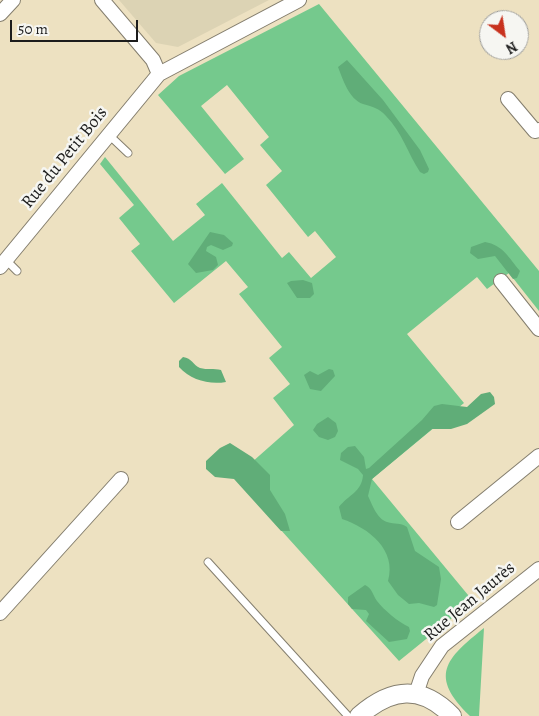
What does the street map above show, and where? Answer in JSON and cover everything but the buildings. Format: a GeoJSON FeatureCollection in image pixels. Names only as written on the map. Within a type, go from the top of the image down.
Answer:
{"type":"FeatureCollection","features":[{"type":"Feature","properties":{"kind":"street"},"geometry":{"type":"LineString","coordinates":[[0,14],[14,0]]}},
{"type":"Feature","properties":{"kind":"street"},"geometry":{"type":"LineString","coordinates":[[102,0],[153,60],[159,74],[299,0]]}},
{"type":"Feature","properties":{"kind":"street","name":"Rue du Petit Bois"},"geometry":{"type":"LineString","coordinates":[[3,264],[159,74]]}},
{"type":"Feature","properties":{"kind":"street"},"geometry":{"type":"LineString","coordinates":[[508,99],[535,131],[539,130]]}},
{"type":"Feature","properties":{"kind":"street"},"geometry":{"type":"LineString","coordinates":[[501,281],[539,330]]}},
{"type":"Feature","properties":{"kind":"street"},"geometry":{"type":"LineString","coordinates":[[458,522],[539,456]]}},
{"type":"Feature","properties":{"kind":"street"},"geometry":{"type":"LineString","coordinates":[[0,613],[121,478]]}},
{"type":"Feature","properties":{"kind":"street","name":"Rue Jean Jaurès"},"geometry":{"type":"LineString","coordinates":[[416,694],[422,676],[442,646],[539,568]]}},
{"type":"Feature","properties":{"kind":"street"},"geometry":{"type":"LineString","coordinates":[[359,716],[388,696],[416,694],[429,697],[452,716]]}},
{"type":"Feature","properties":{"kind":"lane"},"geometry":{"type":"LineString","coordinates":[[109,135],[128,153]]}},
{"type":"Feature","properties":{"kind":"lane"},"geometry":{"type":"LineString","coordinates":[[3,264],[17,271]]}},
{"type":"Feature","properties":{"kind":"lane"},"geometry":{"type":"LineString","coordinates":[[208,562],[348,716]]}},
{"type":"Feature","properties":{"kind":"shaded area"},"geometry":{"type":"Polygon","coordinates":[[[119,0],[269,0],[178,47],[156,43],[119,0]]]}},
{"type":"Feature","properties":{"kind":"green space"},"geometry":{"type":"Polygon","coordinates":[[[319,4],[539,271],[539,311],[509,273],[487,289],[477,277],[407,334],[464,403],[372,479],[473,601],[399,661],[234,478],[294,425],[273,398],[290,384],[269,358],[282,347],[239,294],[248,287],[226,261],[174,303],[131,251],[140,244],[119,218],[134,205],[100,164],[105,157],[173,241],[205,215],[196,204],[222,183],[282,258],[289,252],[311,278],[336,257],[315,231],[308,237],[266,185],[282,171],[260,145],[269,137],[227,85],[201,106],[244,159],[225,174],[158,95],[179,76],[319,4]]]}},
{"type":"Feature","properties":{"kind":"green space"},"geometry":{"type":"Polygon","coordinates":[[[347,60],[383,100],[420,150],[429,169],[428,172],[424,174],[420,172],[401,136],[392,122],[383,113],[376,108],[358,102],[350,94],[338,67],[347,60]]]}},
{"type":"Feature","properties":{"kind":"green space"},"geometry":{"type":"Polygon","coordinates":[[[210,232],[224,235],[233,243],[232,246],[223,250],[211,245],[207,247],[206,251],[216,257],[218,265],[213,270],[196,273],[188,264],[210,232]]]}},
{"type":"Feature","properties":{"kind":"green space"},"geometry":{"type":"Polygon","coordinates":[[[485,242],[497,246],[509,257],[520,271],[517,278],[513,279],[495,256],[478,259],[470,253],[471,247],[485,242]]]}},
{"type":"Feature","properties":{"kind":"green space"},"geometry":{"type":"Polygon","coordinates":[[[303,280],[312,283],[314,294],[310,298],[297,298],[287,283],[303,280]]]}},
{"type":"Feature","properties":{"kind":"green space"},"geometry":{"type":"Polygon","coordinates":[[[183,357],[200,368],[221,370],[226,382],[207,382],[189,375],[179,367],[179,361],[183,357]]]}},
{"type":"Feature","properties":{"kind":"green space"},"geometry":{"type":"Polygon","coordinates":[[[329,369],[333,370],[335,376],[321,391],[310,389],[304,375],[310,371],[318,375],[329,369]]]}},
{"type":"Feature","properties":{"kind":"green space"},"geometry":{"type":"Polygon","coordinates":[[[490,392],[494,397],[495,404],[467,424],[451,429],[432,429],[372,479],[368,496],[378,515],[387,522],[407,527],[415,551],[439,567],[441,579],[437,605],[434,607],[419,603],[409,604],[398,595],[388,581],[390,570],[385,550],[371,534],[342,519],[339,507],[360,485],[363,475],[358,469],[340,460],[341,453],[348,447],[355,446],[364,457],[366,469],[369,468],[422,420],[434,406],[442,404],[467,407],[481,394],[490,392]]]}},
{"type":"Feature","properties":{"kind":"green space"},"geometry":{"type":"Polygon","coordinates":[[[328,417],[336,423],[338,431],[335,437],[328,440],[319,437],[313,430],[317,424],[328,417]]]}},
{"type":"Feature","properties":{"kind":"green space"},"geometry":{"type":"Polygon","coordinates":[[[230,443],[252,457],[270,475],[270,490],[285,514],[290,531],[281,531],[234,479],[215,477],[206,469],[206,461],[220,448],[230,443]]]}},
{"type":"Feature","properties":{"kind":"green space"},"geometry":{"type":"Polygon","coordinates":[[[365,585],[371,590],[383,608],[409,627],[410,631],[407,639],[389,642],[366,621],[369,614],[366,610],[352,609],[348,604],[348,597],[365,585]]]}},
{"type":"Feature","properties":{"kind":"green space"},"geometry":{"type":"Polygon","coordinates":[[[484,628],[479,716],[470,716],[449,690],[446,679],[447,669],[460,649],[484,628]]]}}]}
